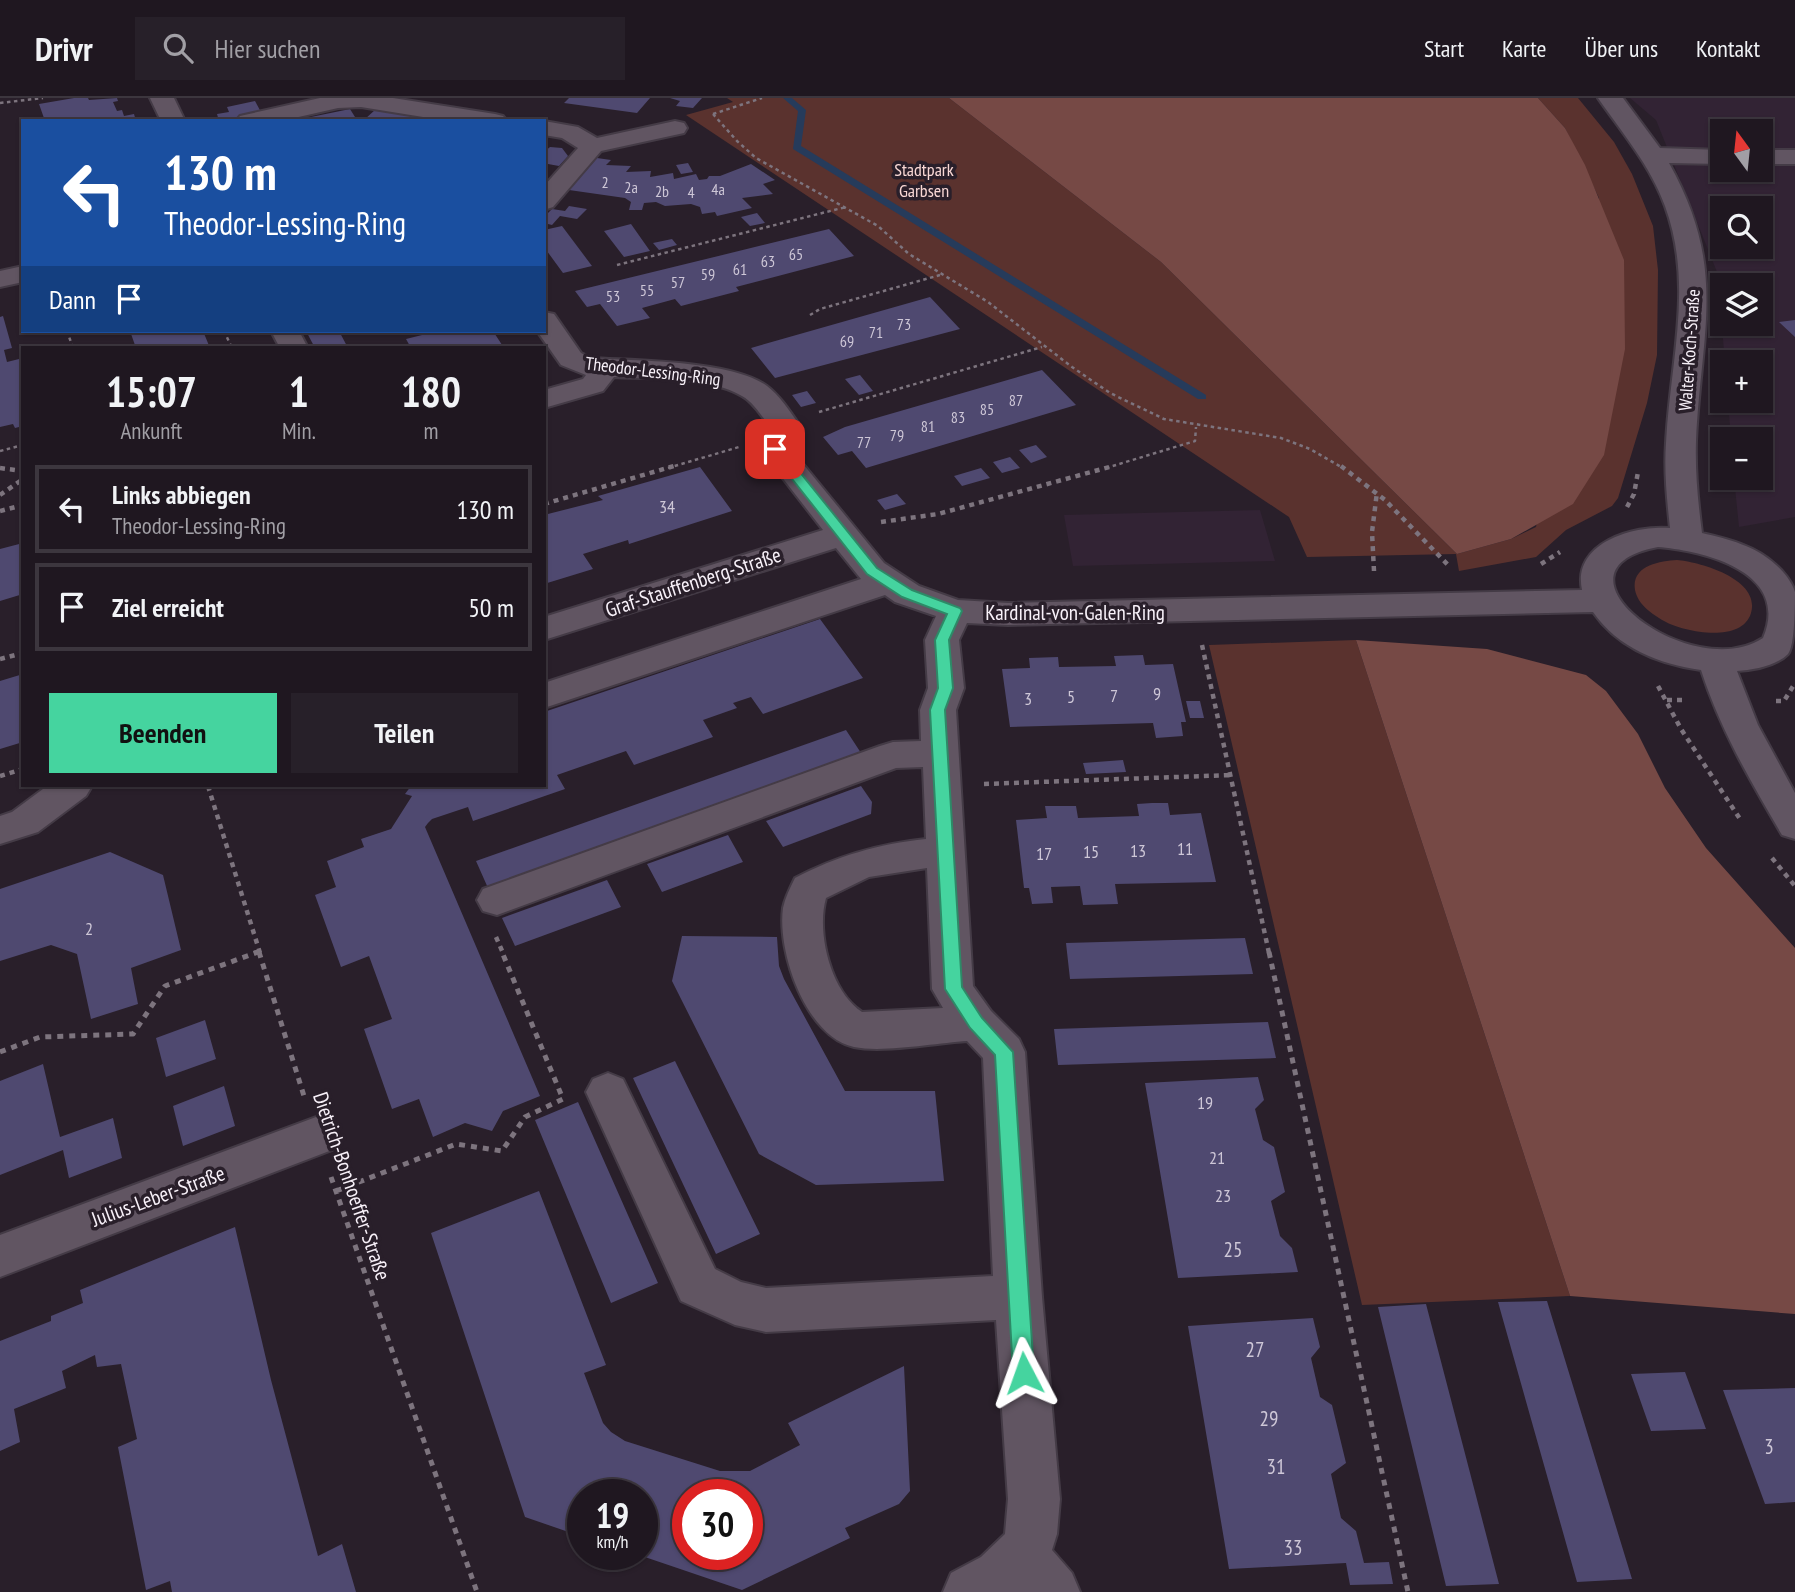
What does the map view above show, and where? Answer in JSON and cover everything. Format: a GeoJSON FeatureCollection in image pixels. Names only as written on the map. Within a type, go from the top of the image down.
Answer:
{"type":"FeatureCollection","features":[{"type":"Feature","properties":{"kind":"street"},"geometry":{"type":"LineString","coordinates":[[162,98],[172,119]]}},
{"type":"Feature","properties":{"kind":"street","name":"Walter-Koch-Straße"},"geometry":{"type":"LineString","coordinates":[[1610,98],[1632,122],[1654,155],[1679,211],[1694,277],[1693,324],[1681,444],[1682,503],[1688,539]]}},
{"type":"Feature","properties":{"kind":"street"},"geometry":{"type":"LineString","coordinates":[[257,119],[338,101],[361,100],[413,103],[486,119]]}},
{"type":"Feature","properties":{"kind":"street"},"geometry":{"type":"LineString","coordinates":[[546,128],[569,132],[593,146]]}},
{"type":"Feature","properties":{"kind":"street"},"geometry":{"type":"LineString","coordinates":[[546,200],[593,146],[675,128]]}},
{"type":"Feature","properties":{"kind":"street"},"geometry":{"type":"LineString","coordinates":[[1654,155],[1710,157]]}},
{"type":"Feature","properties":{"kind":"street"},"geometry":{"type":"LineString","coordinates":[[1773,157],[1795,157]]}},
{"type":"Feature","properties":{"kind":"street"},"geometry":{"type":"LineString","coordinates":[[0,279],[21,274]]}},
{"type":"Feature","properties":{"kind":"street","name":"Theodor-Lessing-Ring"},"geometry":{"type":"LineString","coordinates":[[546,323],[571,359],[585,366],[701,376],[738,383],[759,394],[779,436],[842,535],[872,571],[907,594],[955,611]]}},
{"type":"Feature","properties":{"kind":"street"},"geometry":{"type":"LineString","coordinates":[[546,398],[593,385],[606,368]]}},
{"type":"Feature","properties":{"kind":"street","name":"Graf-Stauffenberg-Straße"},"geometry":{"type":"LineString","coordinates":[[546,628],[842,535]]}},
{"type":"Feature","properties":{"kind":"street"},"geometry":{"type":"LineString","coordinates":[[1658,537],[1688,539],[1718,546],[1747,559],[1771,576],[1791,596],[1793,616],[1788,635],[1772,649],[1747,659],[1716,661],[1692,658],[1646,641],[1611,615],[1601,601],[1596,582],[1600,565],[1613,551],[1633,541],[1658,537]]}},
{"type":"Feature","properties":{"kind":"street"},"geometry":{"type":"LineString","coordinates":[[546,695],[888,582]]}},
{"type":"Feature","properties":{"kind":"street","name":"Kardinal-von-Galen-Ring"},"geometry":{"type":"LineString","coordinates":[[970,1592],[999,1578],[1038,1574],[1004,1052],[976,1023],[953,989],[938,710],[946,688],[942,640],[955,611],[1008,614],[1601,601]]}},
{"type":"Feature","properties":{"kind":"street"},"geometry":{"type":"LineString","coordinates":[[1716,661],[1728,701],[1750,749],[1795,825]]}},
{"type":"Feature","properties":{"kind":"street"},"geometry":{"type":"LineString","coordinates":[[497,900],[893,755],[940,769]]}},
{"type":"Feature","properties":{"kind":"street"},"geometry":{"type":"LineString","coordinates":[[0,830],[25,822],[72,787]]}},
{"type":"Feature","properties":{"kind":"street"},"geometry":{"type":"LineString","coordinates":[[944,852],[881,858],[842,870],[809,889],[803,909],[810,961],[822,997],[833,1015],[855,1030],[976,1023]]}},
{"type":"Feature","properties":{"kind":"street"},"geometry":{"type":"LineString","coordinates":[[608,1092],[698,1285],[735,1303],[766,1310],[1018,1297]]}},
{"type":"Feature","properties":{"kind":"street","name":"Julius-Leber-Straße"},"geometry":{"type":"LineString","coordinates":[[0,1256],[316,1136]]}},
{"type":"Feature","properties":{"kind":"path"},"geometry":{"type":"LineString","coordinates":[[0,103],[43,98]]}},
{"type":"Feature","properties":{"kind":"path"},"geometry":{"type":"LineString","coordinates":[[743,98],[747,103]]}},
{"type":"Feature","properties":{"kind":"path"},"geometry":{"type":"LineString","coordinates":[[762,98],[713,114],[741,145],[767,164],[878,226],[905,251],[996,308],[1079,372],[1149,413],[1196,427],[1250,430],[1316,449],[1357,475],[1377,492],[1407,519],[1452,569]]}},
{"type":"Feature","properties":{"kind":"path"},"geometry":{"type":"LineString","coordinates":[[617,265],[846,207]]}},
{"type":"Feature","properties":{"kind":"path"},"geometry":{"type":"LineString","coordinates":[[810,316],[820,309],[941,275]]}},
{"type":"Feature","properties":{"kind":"path"},"geometry":{"type":"LineString","coordinates":[[546,504],[779,436],[1043,346]]}},
{"type":"Feature","properties":{"kind":"path"},"geometry":{"type":"LineString","coordinates":[[842,535],[877,522],[938,514],[1174,449],[1195,441],[1196,427]]}},
{"type":"Feature","properties":{"kind":"path"},"geometry":{"type":"LineString","coordinates":[[0,451],[21,446]]}},
{"type":"Feature","properties":{"kind":"path"},"geometry":{"type":"LineString","coordinates":[[0,468],[21,471]]}},
{"type":"Feature","properties":{"kind":"path"},"geometry":{"type":"LineString","coordinates":[[1625,510],[1634,494],[1638,471]]}},
{"type":"Feature","properties":{"kind":"path"},"geometry":{"type":"LineString","coordinates":[[0,495],[21,480]]}},
{"type":"Feature","properties":{"kind":"path"},"geometry":{"type":"LineString","coordinates":[[1375,584],[1372,532],[1377,492]]}},
{"type":"Feature","properties":{"kind":"path"},"geometry":{"type":"LineString","coordinates":[[0,511],[21,506]]}},
{"type":"Feature","properties":{"kind":"path"},"geometry":{"type":"LineString","coordinates":[[1540,564],[1565,547]]}},
{"type":"Feature","properties":{"kind":"path"},"geometry":{"type":"LineString","coordinates":[[1200,633],[1408,1592]]}},
{"type":"Feature","properties":{"kind":"path"},"geometry":{"type":"LineString","coordinates":[[0,659],[21,654]]}},
{"type":"Feature","properties":{"kind":"path"},"geometry":{"type":"LineString","coordinates":[[1784,701],[1795,683]]}},
{"type":"Feature","properties":{"kind":"path"},"geometry":{"type":"LineString","coordinates":[[940,769],[1232,775]]}},
{"type":"Feature","properties":{"kind":"path"},"geometry":{"type":"LineString","coordinates":[[0,776],[21,770]]}},
{"type":"Feature","properties":{"kind":"path","name":"Dietrich-Bonhoeffer-Straße"},"geometry":{"type":"LineString","coordinates":[[208,787],[316,1136],[477,1592]]}},
{"type":"Feature","properties":{"kind":"path"},"geometry":{"type":"LineString","coordinates":[[335,1191],[456,1144],[502,1151],[526,1117],[563,1099],[483,907],[497,900]]}},
{"type":"Feature","properties":{"kind":"path"},"geometry":{"type":"LineString","coordinates":[[0,1052],[40,1037],[133,1034],[165,986],[260,950]]}},
{"type":"Feature","properties":{"kind":"shaded area"},"geometry":{"type":"Polygon","coordinates":[[[949,98],[1538,98],[1565,128],[1585,165],[1624,260],[1625,349],[1604,455],[1573,504],[1511,539],[1457,554],[1161,262],[949,98]]]}},
{"type":"Feature","properties":{"kind":"shaded area"},"geometry":{"type":"Polygon","coordinates":[[[1630,98],[1795,98],[1795,517],[1739,527],[1735,490],[1773,490],[1773,427],[1730,427],[1729,413],[1773,413],[1773,350],[1724,350],[1723,336],[1773,336],[1773,273],[1717,273],[1712,259],[1773,259],[1773,196],[1710,196],[1710,255],[1656,120],[1630,98]]]}},
{"type":"Feature","properties":{"kind":"shaded area"},"geometry":{"type":"Polygon","coordinates":[[[1260,510],[1275,561],[1073,566],[1064,515],[1260,510]]]}},
{"type":"Feature","properties":{"kind":"shaded area"},"geometry":{"type":"Polygon","coordinates":[[[1356,640],[1487,649],[1586,675],[1606,691],[1638,734],[1665,788],[1706,848],[1795,948],[1795,1314],[1570,1296],[1356,640]]]}},
{"type":"Feature","properties":{"kind":"green space","name":"Stadtpark Garbsen"},"geometry":{"type":"Polygon","coordinates":[[[727,98],[949,98],[1161,262],[1457,554],[1511,539],[1536,527],[1599,198],[1565,128],[1538,98],[1578,98],[1614,142],[1632,174],[1653,226],[1658,270],[1657,355],[1647,403],[1618,498],[1612,506],[1566,530],[1536,557],[1459,571],[1456,554],[1307,557],[1289,517],[686,115],[733,102],[727,98]]]}},
{"type":"Feature","properties":{"kind":"green space"},"geometry":{"type":"Polygon","coordinates":[[[1677,560],[1700,564],[1738,582],[1752,601],[1751,613],[1745,623],[1725,632],[1684,629],[1659,618],[1646,608],[1635,590],[1637,575],[1648,566],[1677,560]]]}},
{"type":"Feature","properties":{"kind":"green space"},"geometry":{"type":"Polygon","coordinates":[[[1356,640],[1570,1296],[1362,1305],[1209,645],[1356,640]]]}},
{"type":"Feature","properties":{"kind":"building"},"geometry":{"type":"Polygon","coordinates":[[[74,98],[117,98],[118,101],[113,102],[117,111],[122,110],[124,116],[134,114],[135,119],[44,119],[39,104],[74,98]]]}},
{"type":"Feature","properties":{"kind":"building"},"geometry":{"type":"Polygon","coordinates":[[[569,98],[650,98],[637,113],[564,103],[569,98]]]}},
{"type":"Feature","properties":{"kind":"building"},"geometry":{"type":"Polygon","coordinates":[[[670,98],[702,98],[693,108],[676,106],[680,101],[670,98]]]}},
{"type":"Feature","properties":{"kind":"building"},"geometry":{"type":"Polygon","coordinates":[[[255,101],[262,114],[218,119],[217,114],[229,112],[227,107],[255,101]]]}},
{"type":"Feature","properties":{"kind":"building"},"geometry":{"type":"Polygon","coordinates":[[[350,109],[355,117],[348,119],[306,118],[350,109]]]}},
{"type":"Feature","properties":{"kind":"building"},"geometry":{"type":"Polygon","coordinates":[[[375,110],[415,117],[412,119],[365,119],[375,110]]]}},
{"type":"Feature","properties":{"kind":"building"},"geometry":{"type":"Polygon","coordinates":[[[550,147],[562,148],[568,156],[559,166],[546,166],[546,150],[550,147]]]}},
{"type":"Feature","properties":{"kind":"building"},"geometry":{"type":"Polygon","coordinates":[[[597,158],[611,160],[606,165],[631,166],[626,172],[651,171],[650,177],[673,173],[674,179],[696,174],[699,180],[720,176],[751,164],[775,180],[763,184],[773,194],[742,198],[752,208],[717,216],[715,212],[702,214],[700,207],[691,204],[665,206],[656,202],[644,203],[642,210],[629,210],[631,202],[625,198],[569,190],[597,158]]]}},
{"type":"Feature","properties":{"kind":"building"},"geometry":{"type":"Polygon","coordinates":[[[688,163],[693,172],[681,174],[676,165],[688,163]]]}},
{"type":"Feature","properties":{"kind":"building"},"geometry":{"type":"Polygon","coordinates":[[[569,206],[587,209],[577,219],[560,216],[552,225],[546,224],[546,215],[552,209],[565,211],[569,206]]]}},
{"type":"Feature","properties":{"kind":"building"},"geometry":{"type":"Polygon","coordinates":[[[757,213],[765,223],[750,226],[741,217],[757,213]]]}},
{"type":"Feature","properties":{"kind":"building"},"geometry":{"type":"Polygon","coordinates":[[[631,224],[650,251],[624,257],[604,231],[631,224]]]}},
{"type":"Feature","properties":{"kind":"building"},"geometry":{"type":"Polygon","coordinates":[[[562,226],[592,266],[563,273],[546,250],[546,230],[562,226]]]}},
{"type":"Feature","properties":{"kind":"building"},"geometry":{"type":"Polygon","coordinates":[[[829,229],[854,256],[736,287],[739,291],[681,306],[675,299],[642,308],[650,318],[617,326],[600,304],[587,307],[575,291],[829,229]]]}},
{"type":"Feature","properties":{"kind":"building"},"geometry":{"type":"Polygon","coordinates":[[[672,239],[677,245],[659,250],[653,243],[672,239]]]}},
{"type":"Feature","properties":{"kind":"building"},"geometry":{"type":"Polygon","coordinates":[[[930,297],[960,329],[775,378],[751,348],[930,297]]]}},
{"type":"Feature","properties":{"kind":"building"},"geometry":{"type":"Polygon","coordinates":[[[3,316],[12,348],[4,350],[7,362],[21,358],[21,426],[15,428],[13,424],[0,427],[0,317],[3,316]]]}},
{"type":"Feature","properties":{"kind":"building"},"geometry":{"type":"Polygon","coordinates":[[[1795,320],[1795,337],[1779,322],[1795,320]]]}},
{"type":"Feature","properties":{"kind":"building"},"geometry":{"type":"Polygon","coordinates":[[[131,333],[204,333],[209,346],[135,346],[131,333]]]}},
{"type":"Feature","properties":{"kind":"building"},"geometry":{"type":"Polygon","coordinates":[[[307,333],[340,333],[347,346],[314,346],[307,333]]]}},
{"type":"Feature","properties":{"kind":"building"},"geometry":{"type":"Polygon","coordinates":[[[494,333],[503,346],[410,346],[406,339],[426,334],[494,333]]]}},
{"type":"Feature","properties":{"kind":"building"},"geometry":{"type":"Polygon","coordinates":[[[1042,370],[1076,405],[866,468],[852,451],[838,455],[823,437],[845,427],[1042,370]]]}},
{"type":"Feature","properties":{"kind":"building"},"geometry":{"type":"Polygon","coordinates":[[[860,375],[873,391],[859,395],[845,379],[860,375]]]}},
{"type":"Feature","properties":{"kind":"building"},"geometry":{"type":"Polygon","coordinates":[[[807,391],[816,403],[801,407],[792,395],[807,391]]]}},
{"type":"Feature","properties":{"kind":"building"},"geometry":{"type":"Polygon","coordinates":[[[1036,445],[1047,457],[1031,463],[1019,450],[1036,445]]]}},
{"type":"Feature","properties":{"kind":"building"},"geometry":{"type":"Polygon","coordinates":[[[1010,457],[1020,468],[1002,473],[993,462],[1010,457]]]}},
{"type":"Feature","properties":{"kind":"building"},"geometry":{"type":"Polygon","coordinates":[[[700,467],[732,511],[629,544],[628,540],[583,554],[593,569],[546,583],[546,514],[603,500],[598,496],[700,467]]]}},
{"type":"Feature","properties":{"kind":"building"},"geometry":{"type":"Polygon","coordinates":[[[981,468],[990,478],[962,486],[954,476],[981,468]]]}},
{"type":"Feature","properties":{"kind":"building"},"geometry":{"type":"Polygon","coordinates":[[[897,494],[906,504],[885,510],[877,500],[897,494]]]}},
{"type":"Feature","properties":{"kind":"building"},"geometry":{"type":"Polygon","coordinates":[[[21,544],[21,595],[0,601],[0,549],[21,544]]]}},
{"type":"Feature","properties":{"kind":"building"},"geometry":{"type":"Polygon","coordinates":[[[820,619],[863,678],[763,714],[751,697],[733,703],[737,708],[703,720],[713,737],[634,765],[626,751],[557,775],[565,789],[473,821],[468,807],[432,819],[428,823],[425,827],[540,1096],[503,1111],[492,1131],[465,1123],[433,1137],[419,1099],[392,1109],[364,1029],[392,1019],[369,956],[341,967],[315,895],[336,887],[327,861],[364,847],[361,839],[391,829],[412,796],[405,794],[410,787],[546,787],[546,711],[820,619]]]}},
{"type":"Feature","properties":{"kind":"building"},"geometry":{"type":"Polygon","coordinates":[[[1143,655],[1145,665],[1173,664],[1186,722],[1181,722],[1183,736],[1156,738],[1153,723],[1010,727],[1002,669],[1030,668],[1029,658],[1058,657],[1059,667],[1116,666],[1114,656],[1143,655]]]}},
{"type":"Feature","properties":{"kind":"building"},"geometry":{"type":"Polygon","coordinates":[[[21,675],[21,743],[0,749],[0,681],[21,675]]]}},
{"type":"Feature","properties":{"kind":"building"},"geometry":{"type":"Polygon","coordinates":[[[1186,701],[1200,701],[1204,718],[1190,718],[1186,701]]]}},
{"type":"Feature","properties":{"kind":"building"},"geometry":{"type":"Polygon","coordinates":[[[846,730],[861,753],[488,888],[476,861],[846,730]]]}},
{"type":"Feature","properties":{"kind":"building"},"geometry":{"type":"Polygon","coordinates":[[[1123,760],[1126,772],[1086,774],[1083,763],[1123,760]]]}},
{"type":"Feature","properties":{"kind":"building"},"geometry":{"type":"Polygon","coordinates":[[[861,786],[872,802],[871,814],[783,847],[766,821],[861,786]]]}},
{"type":"Feature","properties":{"kind":"building"},"geometry":{"type":"Polygon","coordinates":[[[1168,803],[1170,815],[1201,813],[1216,882],[1115,884],[1118,904],[1083,905],[1080,886],[1051,887],[1053,903],[1032,904],[1029,888],[1024,888],[1016,820],[1047,818],[1045,806],[1076,806],[1078,818],[1139,816],[1137,804],[1168,803]]]}},
{"type":"Feature","properties":{"kind":"building"},"geometry":{"type":"Polygon","coordinates":[[[728,835],[743,862],[662,892],[647,864],[728,835]]]}},
{"type":"Feature","properties":{"kind":"building"},"geometry":{"type":"Polygon","coordinates":[[[110,852],[163,875],[181,950],[131,968],[138,1004],[91,1019],[77,954],[51,945],[0,961],[0,889],[110,852]]]}},
{"type":"Feature","properties":{"kind":"building"},"geometry":{"type":"Polygon","coordinates":[[[607,880],[621,907],[515,946],[502,918],[607,880]]]}},
{"type":"Feature","properties":{"kind":"building"},"geometry":{"type":"Polygon","coordinates":[[[682,936],[777,937],[779,966],[784,979],[845,1091],[935,1091],[944,1181],[816,1185],[759,1154],[672,981],[682,936]]]}},
{"type":"Feature","properties":{"kind":"building"},"geometry":{"type":"Polygon","coordinates":[[[1245,938],[1253,974],[1070,979],[1066,943],[1245,938]]]}},
{"type":"Feature","properties":{"kind":"building"},"geometry":{"type":"Polygon","coordinates":[[[205,1020],[216,1059],[166,1077],[156,1038],[205,1020]]]}},
{"type":"Feature","properties":{"kind":"building"},"geometry":{"type":"Polygon","coordinates":[[[1268,1022],[1276,1058],[1058,1065],[1054,1029],[1268,1022]]]}},
{"type":"Feature","properties":{"kind":"building"},"geometry":{"type":"Polygon","coordinates":[[[675,1061],[760,1234],[716,1254],[633,1078],[675,1061]]]}},
{"type":"Feature","properties":{"kind":"building"},"geometry":{"type":"Polygon","coordinates":[[[43,1064],[60,1137],[113,1118],[122,1158],[69,1178],[63,1150],[0,1175],[0,1081],[43,1064]]]}},
{"type":"Feature","properties":{"kind":"building"},"geometry":{"type":"Polygon","coordinates":[[[1258,1077],[1264,1100],[1255,1109],[1263,1140],[1274,1147],[1285,1192],[1271,1201],[1280,1236],[1292,1248],[1298,1272],[1178,1278],[1145,1083],[1258,1077]]]}},
{"type":"Feature","properties":{"kind":"building"},"geometry":{"type":"Polygon","coordinates":[[[224,1086],[235,1126],[183,1146],[173,1106],[224,1086]]]}},
{"type":"Feature","properties":{"kind":"building"},"geometry":{"type":"Polygon","coordinates":[[[578,1102],[658,1283],[611,1303],[535,1120],[578,1102]]]}},
{"type":"Feature","properties":{"kind":"building"},"geometry":{"type":"Polygon","coordinates":[[[539,1191],[606,1365],[584,1373],[603,1423],[625,1441],[720,1471],[750,1471],[800,1445],[788,1423],[904,1366],[910,1491],[899,1504],[845,1528],[850,1538],[742,1590],[683,1570],[763,1570],[763,1479],[672,1479],[672,1566],[658,1561],[658,1479],[567,1479],[567,1531],[525,1517],[431,1233],[539,1191]]]}},
{"type":"Feature","properties":{"kind":"building"},"geometry":{"type":"Polygon","coordinates":[[[235,1227],[271,1380],[318,1556],[342,1544],[356,1592],[172,1592],[170,1581],[146,1590],[118,1447],[137,1439],[121,1364],[97,1367],[95,1355],[62,1371],[66,1388],[14,1409],[20,1442],[0,1451],[0,1341],[51,1321],[51,1316],[83,1303],[80,1290],[235,1227]]]}},
{"type":"Feature","properties":{"kind":"building"},"geometry":{"type":"Polygon","coordinates":[[[1547,1301],[1632,1579],[1577,1582],[1498,1302],[1547,1301]]]}},
{"type":"Feature","properties":{"kind":"building"},"geometry":{"type":"Polygon","coordinates":[[[1426,1304],[1499,1584],[1446,1586],[1378,1307],[1426,1304]]]}},
{"type":"Feature","properties":{"kind":"building"},"geometry":{"type":"Polygon","coordinates":[[[1313,1318],[1320,1347],[1311,1358],[1320,1397],[1332,1405],[1346,1463],[1331,1474],[1341,1518],[1356,1531],[1364,1563],[1389,1562],[1393,1584],[1350,1585],[1346,1563],[1229,1569],[1188,1326],[1313,1318]]]}},
{"type":"Feature","properties":{"kind":"building"},"geometry":{"type":"Polygon","coordinates":[[[1685,1372],[1706,1429],[1651,1431],[1631,1374],[1685,1372]]]}},
{"type":"Feature","properties":{"kind":"building"},"geometry":{"type":"Polygon","coordinates":[[[1795,1388],[1795,1502],[1765,1504],[1723,1390],[1795,1388]]]}},
{"type":"Feature","properties":{"kind":"waterway"},"geometry":{"type":"LineString","coordinates":[[787,98],[802,110],[796,147],[1202,397]]}},
{"type":"Feature","properties":{"kind":"route"},"geometry":{"type":"LineString","coordinates":[[775,449],[872,571],[907,594],[955,611],[942,640],[946,688],[938,710],[953,989],[976,1023],[1004,1052],[1024,1373]]}}]}
